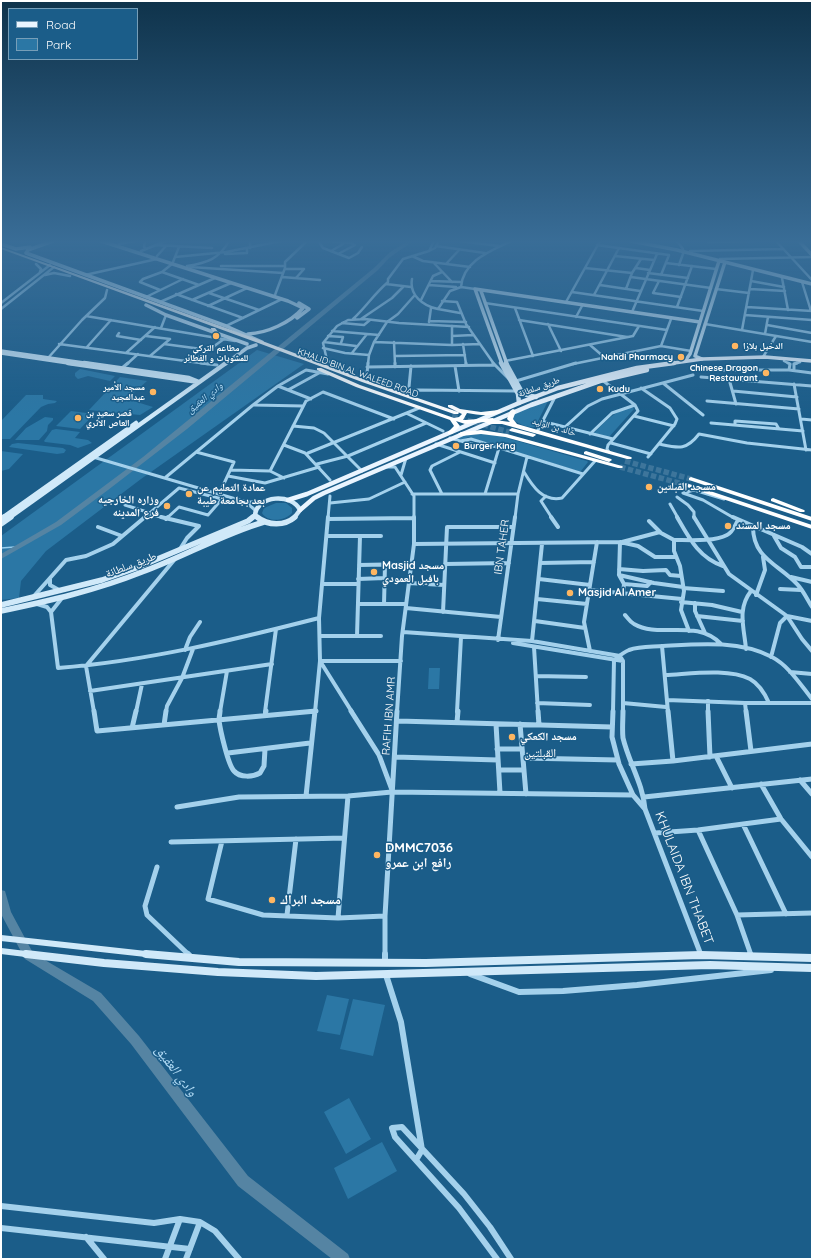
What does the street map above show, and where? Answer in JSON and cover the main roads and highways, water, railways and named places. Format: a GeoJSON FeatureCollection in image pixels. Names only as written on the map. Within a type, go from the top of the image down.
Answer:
{"type":"FeatureCollection","features":[{"type":"Feature","properties":{"kind":"highway"},"geometry":{"type":"LineString","coordinates":[[132,300],[247,343],[259,343]]}},
{"type":"Feature","properties":{"kind":"highway"},"geometry":{"type":"LineString","coordinates":[[144,300],[259,343]]}},
{"type":"Feature","properties":{"kind":"highway","name":"KHALID BIN AL WALEED ROAD"},"geometry":{"type":"LineString","coordinates":[[259,343],[309,361],[320,369],[455,414]]}},
{"type":"Feature","properties":{"kind":"highway","name":"خالد بن الوليد"},"geometry":{"type":"LineString","coordinates":[[320,369],[344,371],[406,391],[455,414],[462,422],[502,422],[512,430],[595,461],[625,462]]}},
{"type":"Feature","properties":{"kind":"highway","name":"خالد بن الوليد"},"geometry":{"type":"LineString","coordinates":[[320,369],[328,374],[419,408],[455,414]]}},
{"type":"Feature","properties":{"kind":"highway"},"geometry":{"type":"LineString","coordinates":[[512,430],[510,419],[513,411]]}},
{"type":"Feature","properties":{"kind":"highway"},"geometry":{"type":"LineString","coordinates":[[450,436],[457,426],[455,414],[499,412]]}},
{"type":"Feature","properties":{"kind":"highway","name":"خالد بن الوليد"},"geometry":{"type":"LineString","coordinates":[[475,422],[493,420]]}},
{"type":"Feature","properties":{"kind":"highway"},"geometry":{"type":"LineString","coordinates":[[461,434],[512,430],[625,462]]}},
{"type":"Feature","properties":{"kind":"highway","name":"خالد بن الوليد"},"geometry":{"type":"LineString","coordinates":[[512,430],[537,432],[609,452],[625,462]]}},
{"type":"Feature","properties":{"kind":"highway"},"geometry":{"type":"LineString","coordinates":[[689,480],[731,499],[812,527]]}},
{"type":"Feature","properties":{"kind":"highway"},"geometry":{"type":"LineString","coordinates":[[689,480],[743,491],[812,514]]}},
{"type":"Feature","properties":{"kind":"highway"},"geometry":{"type":"LineString","coordinates":[[689,480],[812,521]]}},
{"type":"Feature","properties":{"kind":"main road"},"geometry":{"type":"LineString","coordinates":[[154,300],[226,326],[245,334],[259,343]]}},
{"type":"Feature","properties":{"kind":"main road"},"geometry":{"type":"LineString","coordinates":[[1,524],[187,387],[247,348],[259,343],[263,335],[294,316],[303,308],[281,300]]}},
{"type":"Feature","properties":{"kind":"main road"},"geometry":{"type":"LineString","coordinates":[[245,334],[254,334],[273,329],[303,315],[309,309],[305,305],[289,300]]}},
{"type":"Feature","properties":{"kind":"main road"},"geometry":{"type":"LineString","coordinates":[[478,300],[499,359],[523,394],[536,397]]}},
{"type":"Feature","properties":{"kind":"main road"},"geometry":{"type":"LineString","coordinates":[[484,300],[517,391],[519,403]]}},
{"type":"Feature","properties":{"kind":"main road"},"geometry":{"type":"LineString","coordinates":[[540,300],[700,323]]}},
{"type":"Feature","properties":{"kind":"main road"},"geometry":{"type":"LineString","coordinates":[[549,300],[700,323]]}},
{"type":"Feature","properties":{"kind":"main road"},"geometry":{"type":"LineString","coordinates":[[685,361],[691,351],[707,300]]}},
{"type":"Feature","properties":{"kind":"main road"},"geometry":{"type":"LineString","coordinates":[[702,359],[695,356],[713,300]]}},
{"type":"Feature","properties":{"kind":"main road"},"geometry":{"type":"LineString","coordinates":[[146,305],[166,314],[215,331],[225,338],[247,343]]}},
{"type":"Feature","properties":{"kind":"main road"},"geometry":{"type":"LineString","coordinates":[[1,519],[4,515],[91,458],[247,343]]}},
{"type":"Feature","properties":{"kind":"main road"},"geometry":{"type":"LineString","coordinates":[[1,352],[122,368],[197,381]]}},
{"type":"Feature","properties":{"kind":"main road"},"geometry":{"type":"LineString","coordinates":[[1,352],[197,381]]}},
{"type":"Feature","properties":{"kind":"main road","name":"طريق سلطانة"},"geometry":{"type":"LineString","coordinates":[[1,605],[37,604],[104,586],[250,526],[264,522],[273,524],[290,521],[314,498],[436,444],[475,422],[519,403],[598,377],[637,368],[702,359],[762,357],[812,361]]}},
{"type":"Feature","properties":{"kind":"main road","name":"طريق سلطانة"},"geometry":{"type":"LineString","coordinates":[[1,611],[32,599],[136,568],[248,521],[255,513],[258,505],[264,502],[276,499],[288,500],[307,494],[450,436],[461,434],[513,411],[561,393],[602,380],[683,364],[728,361],[784,361],[812,364]]}},
{"type":"Feature","properties":{"kind":"main road"},"geometry":{"type":"LineString","coordinates":[[187,379],[187,387]]}},
{"type":"Feature","properties":{"kind":"main road"},"geometry":{"type":"LineString","coordinates":[[288,500],[298,505],[300,510]]}},
{"type":"Feature","properties":{"kind":"main road"},"geometry":{"type":"LineString","coordinates":[[255,513],[264,522]]}},
{"type":"Feature","properties":{"kind":"main road"},"geometry":{"type":"LineString","coordinates":[[1,938],[165,956],[239,962],[465,962],[701,956],[812,958]]}},
{"type":"Feature","properties":{"kind":"main road"},"geometry":{"type":"LineString","coordinates":[[1,951],[104,963],[218,972],[316,976],[710,965],[791,966],[812,968]]}},
{"type":"Feature","properties":{"kind":"waterway","name":"وادي العقيق"},"geometry":{"type":"LineString","coordinates":[[1,557],[58,523],[106,489],[184,428],[339,300]]}},
{"type":"Feature","properties":{"kind":"waterway","name":"وادي العقيق"},"geometry":{"type":"LineString","coordinates":[[1,548],[15,547]]}},
{"type":"Feature","properties":{"kind":"waterway","name":"وادي العقيق"},"geometry":{"type":"LineString","coordinates":[[1,894],[6,913],[29,956],[97,997],[135,1040],[243,1181],[343,1259]]}},
{"type":"Feature","properties":{"kind":"tunnel"},"geometry":{"type":"LineString","coordinates":[[452,416],[509,432]]}},
{"type":"Feature","properties":{"kind":"tunnel"},"geometry":{"type":"LineString","coordinates":[[625,461],[691,479]]}},
{"type":"Feature","properties":{"kind":"tunnel"},"geometry":{"type":"LineString","coordinates":[[620,467],[686,485]]}},
{"type":"Feature","properties":{"kind":"place","name":"مطاعم التركي للمشويات و الفطائر"},"geometry":{"type":"Point","coordinates":[216,336]}},
{"type":"Feature","properties":{"kind":"place","name":"الدخیل بلازا"},"geometry":{"type":"Point","coordinates":[735,346]}},
{"type":"Feature","properties":{"kind":"place","name":"Nahdi Pharmacy"},"geometry":{"type":"Point","coordinates":[681,357]}},
{"type":"Feature","properties":{"kind":"place","name":"Chinese Dragon Restaurant"},"geometry":{"type":"Point","coordinates":[766,373]}},
{"type":"Feature","properties":{"kind":"place","name":"Kudu"},"geometry":{"type":"Point","coordinates":[600,389]}},
{"type":"Feature","properties":{"kind":"place","name":"مسجد الأمير عبدالمجيد"},"geometry":{"type":"Point","coordinates":[153,392]}},
{"type":"Feature","properties":{"kind":"place","name":"قصر سعيد بن العاص الأثري"},"geometry":{"type":"Point","coordinates":[78,418]}},
{"type":"Feature","properties":{"kind":"place","name":"Burger King"},"geometry":{"type":"Point","coordinates":[456,446]}},
{"type":"Feature","properties":{"kind":"place","name":"مسجد القبلتين"},"geometry":{"type":"Point","coordinates":[649,487]}},
{"type":"Feature","properties":{"kind":"place","name":"عمادة التعليم عن بعد بجامعة طيبة"},"geometry":{"type":"Point","coordinates":[189,494]}},
{"type":"Feature","properties":{"kind":"place","name":"وزاره الخارجيه فرع المدينه"},"geometry":{"type":"Point","coordinates":[167,506]}},
{"type":"Feature","properties":{"kind":"place","name":"مسجد المسند"},"geometry":{"type":"Point","coordinates":[728,526]}},
{"type":"Feature","properties":{"kind":"place","name":"Masjid مسجد بافيل العمودي"},"geometry":{"type":"Point","coordinates":[374,572]}},
{"type":"Feature","properties":{"kind":"place","name":"Masjid Al Amer"},"geometry":{"type":"Point","coordinates":[570,593]}},
{"type":"Feature","properties":{"kind":"place","name":"مسجد الكعكي"},"geometry":{"type":"Point","coordinates":[512,737]}},
{"type":"Feature","properties":{"kind":"place","name":"DMMC7036 رافع ابن عمرو"},"geometry":{"type":"Point","coordinates":[377,855]}},
{"type":"Feature","properties":{"kind":"place","name":"مسجد البراك"},"geometry":{"type":"Point","coordinates":[272,900]}},
{"type":"Feature","properties":{"kind":"district","name":"القبلتين"},"geometry":{"type":"Point","coordinates":[540,753]}}]}
